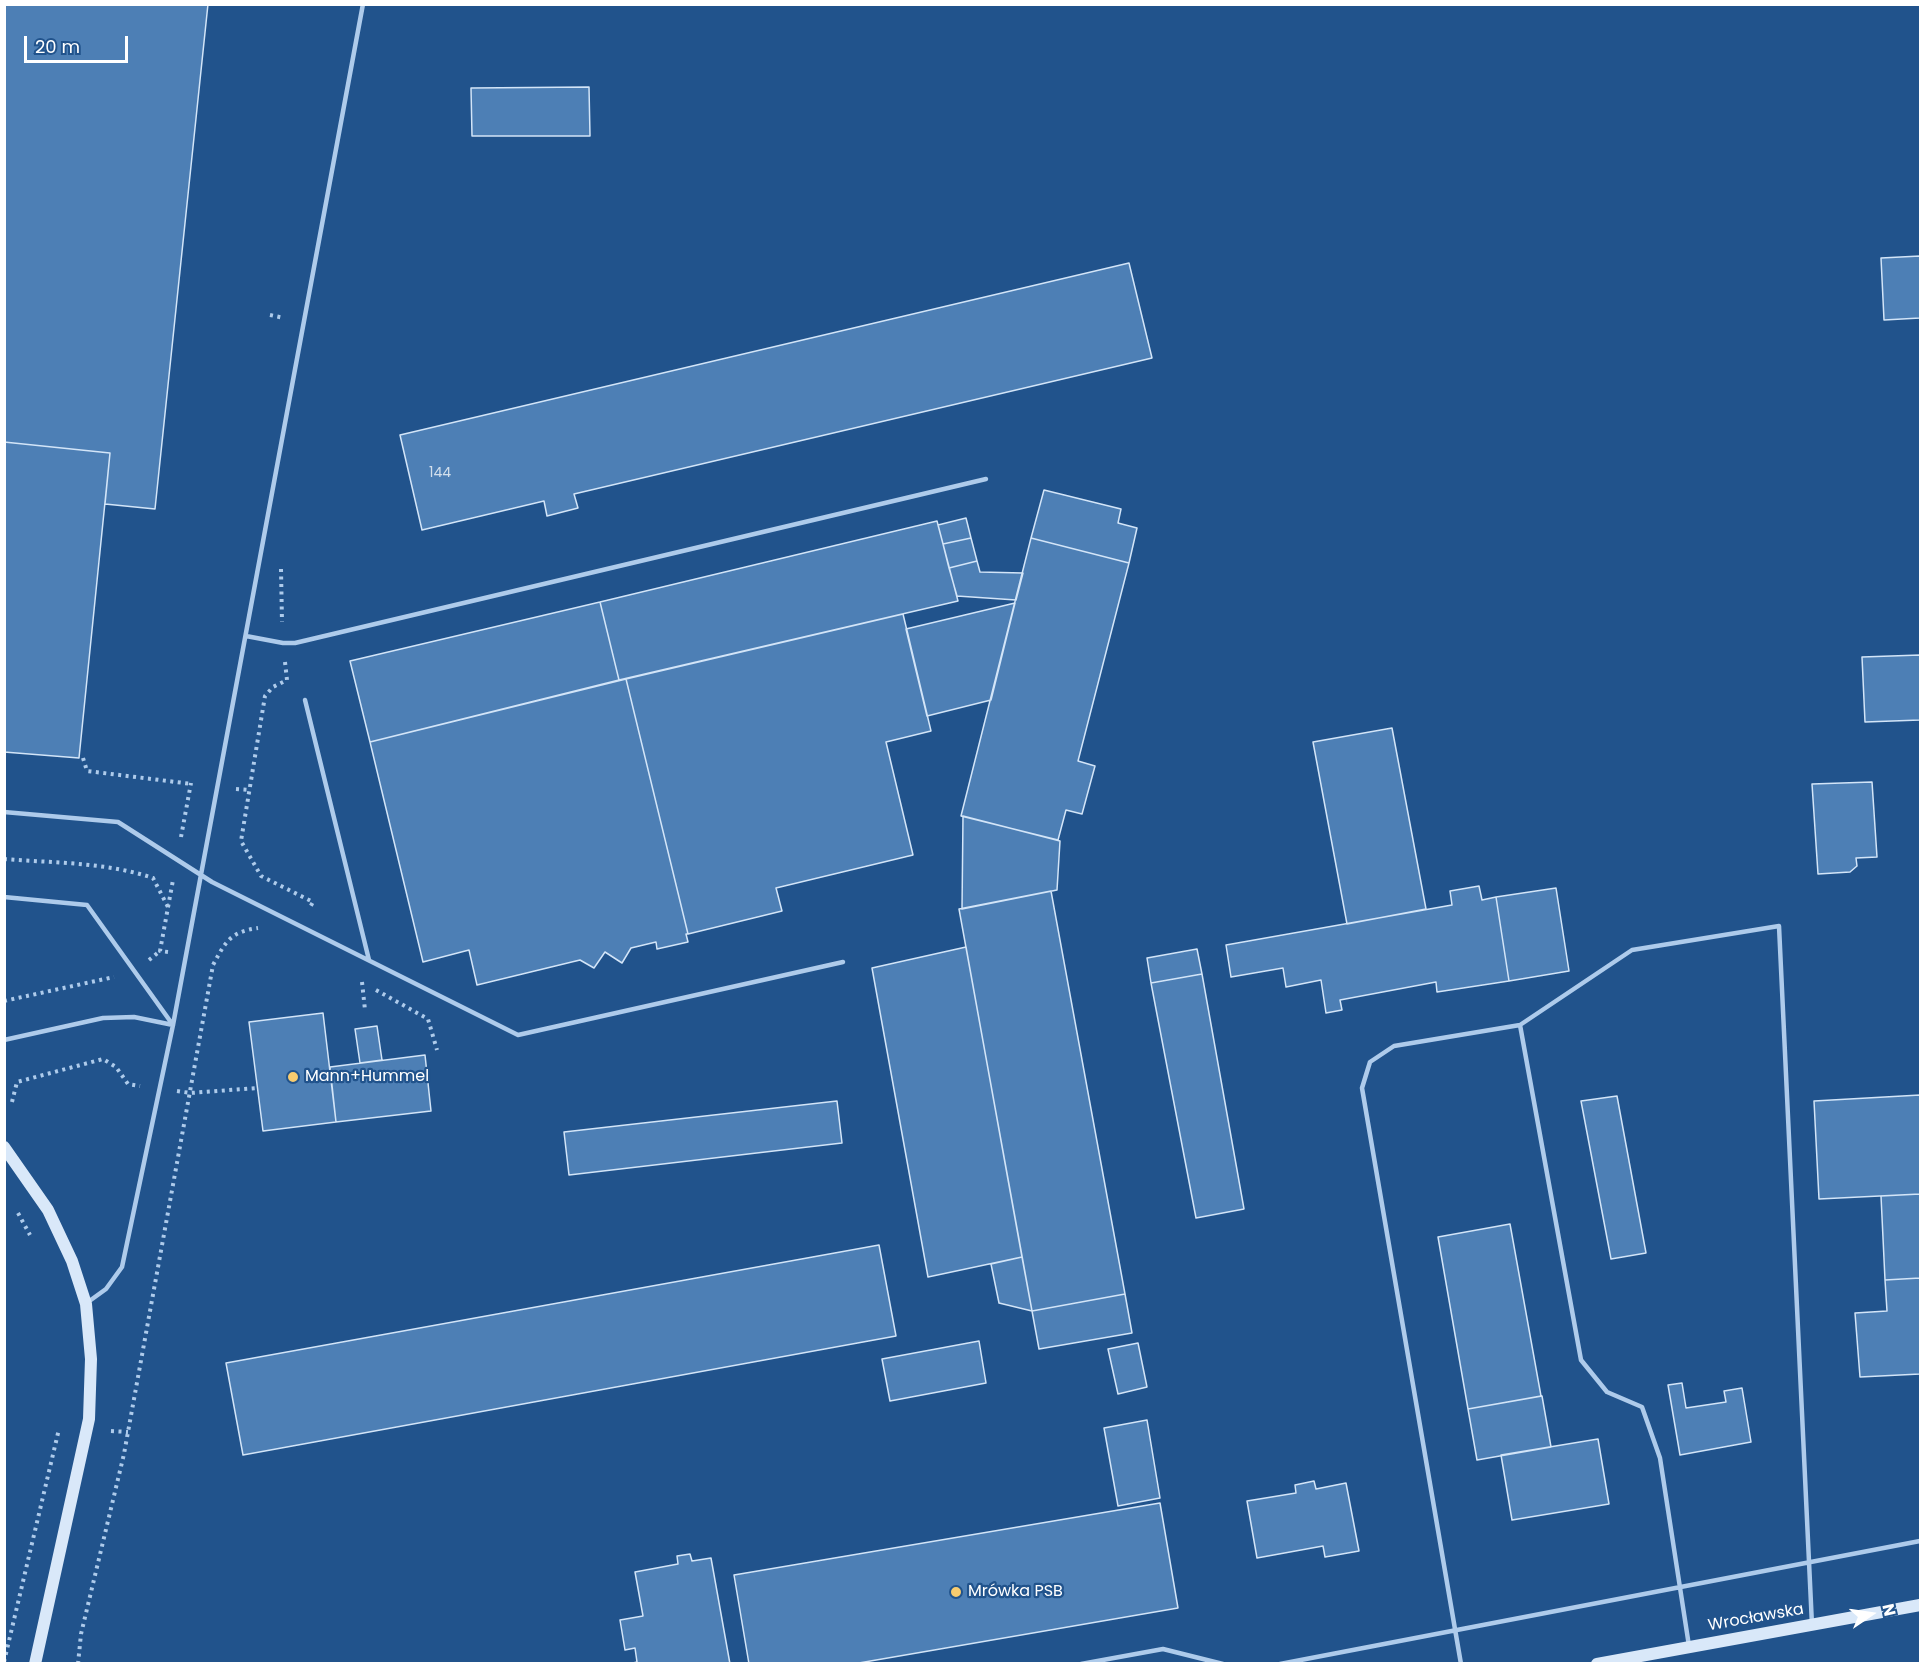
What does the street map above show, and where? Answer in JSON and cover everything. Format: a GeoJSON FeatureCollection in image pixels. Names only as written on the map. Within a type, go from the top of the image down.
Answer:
{"type":"FeatureCollection","features":[{"type":"Feature","properties":{"kind":"street"},"geometry":{"type":"LineString","coordinates":[[4,1147],[48,1210],[72,1261],[86,1304],[91,1359],[89,1419],[34,1664]]}},
{"type":"Feature","properties":{"kind":"street","name":"Wrocławska"},"geometry":{"type":"LineString","coordinates":[[1597,1664],[1920,1605]]}},
{"type":"Feature","properties":{"kind":"lane"},"geometry":{"type":"LineString","coordinates":[[86,1304],[106,1289],[122,1267],[160,1089],[363,4]]}},
{"type":"Feature","properties":{"kind":"lane"},"geometry":{"type":"LineString","coordinates":[[246,636],[295,643],[986,479]]}},
{"type":"Feature","properties":{"kind":"lane"},"geometry":{"type":"LineString","coordinates":[[305,700],[369,960]]}},
{"type":"Feature","properties":{"kind":"lane"},"geometry":{"type":"LineString","coordinates":[[4,812],[118,822],[212,882],[518,1035],[843,962]]}},
{"type":"Feature","properties":{"kind":"lane"},"geometry":{"type":"LineString","coordinates":[[4,897],[87,905],[173,1025]]}},
{"type":"Feature","properties":{"kind":"lane"},"geometry":{"type":"LineString","coordinates":[[1461,1664],[1362,1088],[1370,1062],[1394,1046],[1520,1025],[1632,950],[1779,926],[1812,1624]]}},
{"type":"Feature","properties":{"kind":"lane"},"geometry":{"type":"LineString","coordinates":[[4,1040],[103,1018],[134,1017],[173,1025]]}},
{"type":"Feature","properties":{"kind":"lane"},"geometry":{"type":"LineString","coordinates":[[1520,1025],[1581,1360],[1607,1392],[1642,1407],[1660,1458],[1689,1647]]}},
{"type":"Feature","properties":{"kind":"lane"},"geometry":{"type":"LineString","coordinates":[[1280,1664],[1920,1541]]}},
{"type":"Feature","properties":{"kind":"lane"},"geometry":{"type":"LineString","coordinates":[[1081,1664],[1163,1649],[1223,1664]]}},
{"type":"Feature","properties":{"kind":"path"},"geometry":{"type":"LineString","coordinates":[[83,758],[87,771],[250,790]]}},
{"type":"Feature","properties":{"kind":"path"},"geometry":{"type":"LineString","coordinates":[[177,859],[191,783]]}},
{"type":"Feature","properties":{"kind":"path"},"geometry":{"type":"LineString","coordinates":[[4,859],[114,868],[139,873],[153,878],[168,908]]}},
{"type":"Feature","properties":{"kind":"path"},"geometry":{"type":"LineString","coordinates":[[78,1664],[81,1634],[124,1454],[213,965],[224,946],[239,930],[261,928]]}},
{"type":"Feature","properties":{"kind":"path"},"geometry":{"type":"LineString","coordinates":[[4,1001],[128,975],[160,951]]}},
{"type":"Feature","properties":{"kind":"path"},"geometry":{"type":"LineString","coordinates":[[352,976],[428,1019],[437,1050]]}},
{"type":"Feature","properties":{"kind":"path"},"geometry":{"type":"LineString","coordinates":[[362,982],[365,1010]]}},
{"type":"Feature","properties":{"kind":"path"},"geometry":{"type":"LineString","coordinates":[[12,1102],[17,1082],[103,1059],[116,1067],[128,1084],[190,1093],[257,1088]]}},
{"type":"Feature","properties":{"kind":"path"},"geometry":{"type":"LineString","coordinates":[[15,1208],[34,1242]]}},
{"type":"Feature","properties":{"kind":"path"},"geometry":{"type":"LineString","coordinates":[[4,1662],[60,1426]]}},
{"type":"Feature","properties":{"kind":"building"},"geometry":{"type":"Polygon","coordinates":[[[4,4],[208,4],[155,509],[105,504],[110,453],[4,442],[4,4]]]}},
{"type":"Feature","properties":{"kind":"building"},"geometry":{"type":"Polygon","coordinates":[[[589,87],[590,136],[472,136],[471,88],[589,87]]]}},
{"type":"Feature","properties":{"kind":"building"},"geometry":{"type":"Polygon","coordinates":[[[1920,256],[1920,318],[1884,320],[1881,258],[1920,256]]]}},
{"type":"Feature","properties":{"kind":"building"},"geometry":{"type":"Polygon","coordinates":[[[1129,263],[1152,358],[574,494],[578,508],[547,516],[544,501],[422,530],[400,435],[1129,263]]]}},
{"type":"Feature","properties":{"kind":"building"},"geometry":{"type":"Polygon","coordinates":[[[4,442],[110,453],[79,758],[4,752],[4,442]]]}},
{"type":"Feature","properties":{"kind":"building"},"geometry":{"type":"Polygon","coordinates":[[[1044,490],[1121,509],[1118,523],[1137,528],[1129,563],[1031,538],[1044,490]]]}},
{"type":"Feature","properties":{"kind":"building"},"geometry":{"type":"Polygon","coordinates":[[[966,518],[971,538],[943,544],[938,525],[966,518]]]}},
{"type":"Feature","properties":{"kind":"building"},"geometry":{"type":"Polygon","coordinates":[[[937,521],[958,601],[619,680],[600,602],[937,521]]]}},
{"type":"Feature","properties":{"kind":"building"},"geometry":{"type":"Polygon","coordinates":[[[971,538],[977,561],[949,568],[943,544],[971,538]]]}},
{"type":"Feature","properties":{"kind":"building"},"geometry":{"type":"Polygon","coordinates":[[[1031,538],[1129,563],[1078,761],[1095,766],[1082,814],[1066,810],[1058,840],[961,816],[1031,538]]]}},
{"type":"Feature","properties":{"kind":"building"},"geometry":{"type":"Polygon","coordinates":[[[977,561],[980,572],[1023,573],[1016,600],[957,596],[949,568],[977,561]]]}},
{"type":"Feature","properties":{"kind":"building"},"geometry":{"type":"Polygon","coordinates":[[[600,602],[619,680],[370,742],[350,661],[600,602]]]}},
{"type":"Feature","properties":{"kind":"building"},"geometry":{"type":"Polygon","coordinates":[[[1015,603],[991,700],[927,716],[906,629],[1015,603]]]}},
{"type":"Feature","properties":{"kind":"building"},"geometry":{"type":"Polygon","coordinates":[[[903,614],[931,731],[886,742],[913,855],[776,888],[782,911],[688,934],[626,679],[903,614]]]}},
{"type":"Feature","properties":{"kind":"building"},"geometry":{"type":"Polygon","coordinates":[[[1920,655],[1920,720],[1865,722],[1862,657],[1920,655]]]}},
{"type":"Feature","properties":{"kind":"building"},"geometry":{"type":"Polygon","coordinates":[[[626,679],[688,934],[686,934],[688,942],[657,949],[656,942],[631,948],[622,963],[605,952],[594,968],[580,960],[477,985],[469,950],[423,962],[370,742],[626,679]]]}},
{"type":"Feature","properties":{"kind":"building"},"geometry":{"type":"Polygon","coordinates":[[[1392,728],[1426,909],[1347,924],[1313,742],[1392,728]]]}},
{"type":"Feature","properties":{"kind":"building"},"geometry":{"type":"Polygon","coordinates":[[[1872,782],[1877,857],[1856,858],[1857,866],[1850,872],[1818,874],[1812,784],[1872,782]]]}},
{"type":"Feature","properties":{"kind":"building"},"geometry":{"type":"Polygon","coordinates":[[[963,816],[1060,841],[1057,890],[962,909],[963,816]]]}},
{"type":"Feature","properties":{"kind":"building"},"geometry":{"type":"Polygon","coordinates":[[[1479,886],[1482,900],[1496,897],[1509,981],[1437,992],[1436,982],[1340,1000],[1342,1010],[1326,1013],[1321,980],[1286,987],[1283,968],[1231,977],[1226,945],[1452,905],[1450,891],[1479,886]]]}},
{"type":"Feature","properties":{"kind":"building"},"geometry":{"type":"Polygon","coordinates":[[[1556,888],[1569,971],[1509,981],[1496,897],[1556,888]]]}},
{"type":"Feature","properties":{"kind":"building"},"geometry":{"type":"Polygon","coordinates":[[[1051,891],[1125,1294],[1032,1311],[959,909],[1051,891]]]}},
{"type":"Feature","properties":{"kind":"building"},"geometry":{"type":"Polygon","coordinates":[[[966,947],[1022,1257],[928,1277],[872,968],[966,947]]]}},
{"type":"Feature","properties":{"kind":"building"},"geometry":{"type":"Polygon","coordinates":[[[1197,949],[1202,974],[1151,983],[1147,958],[1197,949]]]}},
{"type":"Feature","properties":{"kind":"building"},"geometry":{"type":"Polygon","coordinates":[[[1202,974],[1244,1209],[1196,1218],[1151,983],[1202,974]]]}},
{"type":"Feature","properties":{"kind":"building","name":"Mann+Hummel"},"geometry":{"type":"Polygon","coordinates":[[[323,1013],[336,1122],[263,1131],[249,1022],[323,1013]]]}},
{"type":"Feature","properties":{"kind":"building","name":"Mann+Hummel"},"geometry":{"type":"Polygon","coordinates":[[[377,1026],[382,1060],[360,1063],[355,1029],[377,1026]]]}},
{"type":"Feature","properties":{"kind":"building","name":"Mann+Hummel"},"geometry":{"type":"Polygon","coordinates":[[[425,1055],[431,1111],[336,1122],[330,1067],[425,1055]]]}},
{"type":"Feature","properties":{"kind":"building"},"geometry":{"type":"Polygon","coordinates":[[[1920,1095],[1920,1194],[1819,1199],[1814,1101],[1920,1095]]]}},
{"type":"Feature","properties":{"kind":"building"},"geometry":{"type":"Polygon","coordinates":[[[1617,1096],[1646,1253],[1611,1259],[1581,1101],[1617,1096]]]}},
{"type":"Feature","properties":{"kind":"building"},"geometry":{"type":"Polygon","coordinates":[[[837,1101],[842,1143],[569,1175],[564,1132],[837,1101]]]}},
{"type":"Feature","properties":{"kind":"building"},"geometry":{"type":"Polygon","coordinates":[[[1920,1194],[1920,1278],[1885,1280],[1881,1196],[1920,1194]]]}},
{"type":"Feature","properties":{"kind":"building"},"geometry":{"type":"Polygon","coordinates":[[[1510,1224],[1541,1396],[1468,1409],[1438,1237],[1510,1224]]]}},
{"type":"Feature","properties":{"kind":"building"},"geometry":{"type":"Polygon","coordinates":[[[879,1245],[896,1336],[243,1455],[226,1363],[879,1245]]]}},
{"type":"Feature","properties":{"kind":"building"},"geometry":{"type":"Polygon","coordinates":[[[1022,1257],[1032,1311],[999,1303],[991,1264],[1022,1257]]]}},
{"type":"Feature","properties":{"kind":"building"},"geometry":{"type":"Polygon","coordinates":[[[1920,1278],[1920,1374],[1860,1377],[1855,1313],[1887,1311],[1885,1280],[1920,1278]]]}},
{"type":"Feature","properties":{"kind":"building"},"geometry":{"type":"Polygon","coordinates":[[[1125,1294],[1132,1333],[1039,1349],[1032,1311],[1125,1294]]]}},
{"type":"Feature","properties":{"kind":"building"},"geometry":{"type":"Polygon","coordinates":[[[979,1341],[986,1383],[890,1401],[882,1359],[979,1341]]]}},
{"type":"Feature","properties":{"kind":"building"},"geometry":{"type":"Polygon","coordinates":[[[1138,1343],[1147,1387],[1118,1394],[1108,1349],[1138,1343]]]}},
{"type":"Feature","properties":{"kind":"building"},"geometry":{"type":"Polygon","coordinates":[[[1682,1383],[1686,1408],[1726,1402],[1724,1391],[1742,1388],[1751,1442],[1680,1455],[1668,1385],[1682,1383]]]}},
{"type":"Feature","properties":{"kind":"building"},"geometry":{"type":"Polygon","coordinates":[[[1542,1396],[1551,1447],[1477,1460],[1468,1409],[1542,1396]]]}},
{"type":"Feature","properties":{"kind":"building"},"geometry":{"type":"Polygon","coordinates":[[[1147,1420],[1160,1498],[1118,1506],[1104,1428],[1147,1420]]]}},
{"type":"Feature","properties":{"kind":"building"},"geometry":{"type":"Polygon","coordinates":[[[1598,1439],[1609,1504],[1512,1520],[1501,1455],[1598,1439]]]}},
{"type":"Feature","properties":{"kind":"building"},"geometry":{"type":"Polygon","coordinates":[[[1314,1481],[1316,1489],[1346,1483],[1359,1551],[1325,1557],[1323,1546],[1257,1558],[1247,1501],[1296,1493],[1295,1485],[1314,1481]]]}},
{"type":"Feature","properties":{"kind":"building","name":"Mrówka PSB"},"geometry":{"type":"Polygon","coordinates":[[[1160,1503],[1178,1608],[853,1664],[749,1664],[734,1575],[1160,1503]]]}},
{"type":"Feature","properties":{"kind":"building"},"geometry":{"type":"Polygon","coordinates":[[[690,1554],[692,1561],[711,1558],[730,1664],[629,1664],[637,1662],[635,1648],[625,1650],[620,1620],[643,1616],[635,1572],[678,1564],[677,1556],[690,1554]]]}},
{"type":"Feature","properties":{"kind":"place","name":"Mann+Hummel"},"geometry":{"type":"Point","coordinates":[293,1077]}},
{"type":"Feature","properties":{"kind":"place","name":"Mrówka PSB"},"geometry":{"type":"Point","coordinates":[956,1592]}}]}
